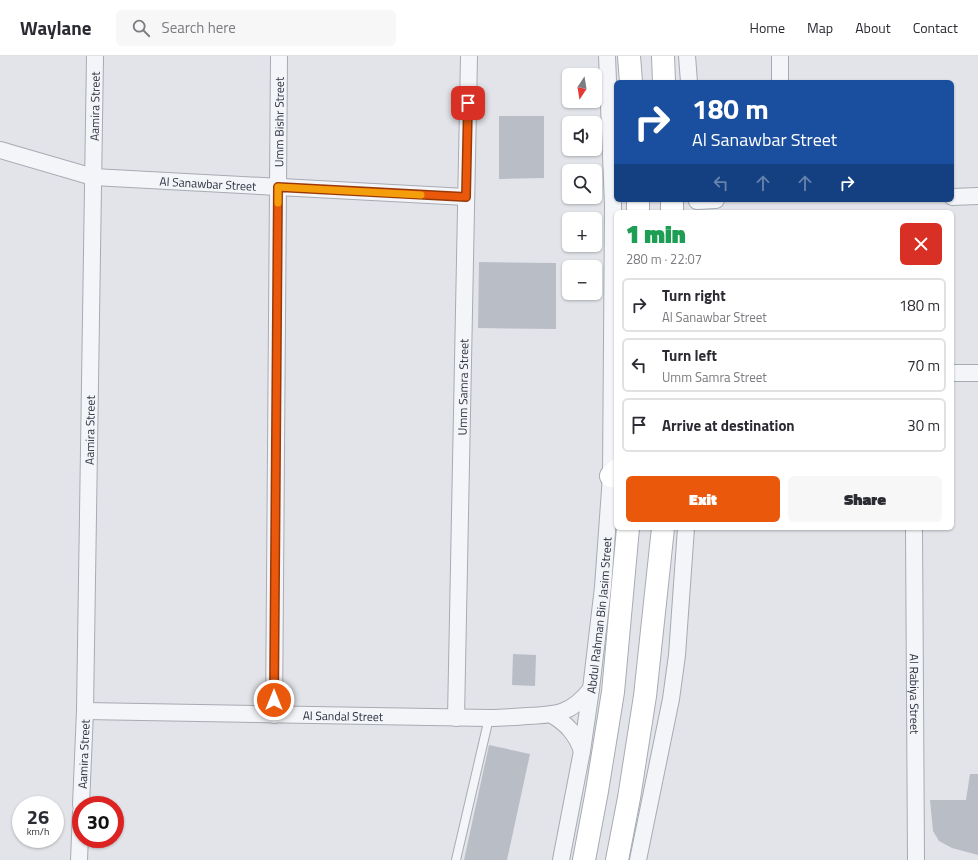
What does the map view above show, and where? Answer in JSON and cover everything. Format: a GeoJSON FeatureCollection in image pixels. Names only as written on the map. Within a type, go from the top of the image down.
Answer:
{"type":"FeatureCollection","features":[{"type":"Feature","properties":{"kind":"main road"},"geometry":{"type":"LineString","coordinates":[[629,56],[630,80]]}},
{"type":"Feature","properties":{"kind":"main road"},"geometry":{"type":"LineString","coordinates":[[663,56],[664,80]]}},
{"type":"Feature","properties":{"kind":"main road","name":"Abdul Rahman Bin Jasim Street"},"geometry":{"type":"LineString","coordinates":[[584,860],[613,692],[628,530]]}},
{"type":"Feature","properties":{"kind":"main road"},"geometry":{"type":"LineString","coordinates":[[617,860],[629,798],[645,696],[664,530]]}},
{"type":"Feature","properties":{"kind":"street","name":"Aamira Street"},"geometry":{"type":"LineString","coordinates":[[81,796],[85,711],[96,56]]}},
{"type":"Feature","properties":{"kind":"street","name":"Umm Bishr Street"},"geometry":{"type":"LineString","coordinates":[[274,715],[279,56]]}},
{"type":"Feature","properties":{"kind":"street","name":"Umm Samra Street"},"geometry":{"type":"LineString","coordinates":[[456,718],[469,56]]}},
{"type":"Feature","properties":{"kind":"street","name":"Abdul Rahman Bin Jasim Street"},"geometry":{"type":"LineString","coordinates":[[561,860],[582,751],[591,689],[603,587],[613,473],[613,205],[607,56]]}},
{"type":"Feature","properties":{"kind":"street"},"geometry":{"type":"LineString","coordinates":[[687,56],[689,80]]}},
{"type":"Feature","properties":{"kind":"street"},"geometry":{"type":"LineString","coordinates":[[780,56],[780,80]]}},
{"type":"Feature","properties":{"kind":"street","name":"Al Sanawbar Street"},"geometry":{"type":"LineString","coordinates":[[0,150],[93,177],[466,197]]}},
{"type":"Feature","properties":{"kind":"street"},"geometry":{"type":"LineString","coordinates":[[954,197],[978,196]]}},
{"type":"Feature","properties":{"kind":"street"},"geometry":{"type":"LineString","coordinates":[[954,373],[978,373]]}},
{"type":"Feature","properties":{"kind":"street"},"geometry":{"type":"LineString","coordinates":[[638,860],[671,699],[677,655],[686,530]]}},
{"type":"Feature","properties":{"kind":"street","name":"Al Rabiya Street"},"geometry":{"type":"LineString","coordinates":[[914,530],[916,860]]}},
{"type":"Feature","properties":{"kind":"street","name":"Al Sandal Street"},"geometry":{"type":"LineString","coordinates":[[85,711],[489,718],[552,715],[563,712],[583,699],[591,689]]}},
{"type":"Feature","properties":{"kind":"street"},"geometry":{"type":"LineString","coordinates":[[552,715],[571,730],[578,740],[582,751]]}},
{"type":"Feature","properties":{"kind":"street"},"geometry":{"type":"LineString","coordinates":[[79,860],[80,848]]}},
{"type":"Feature","properties":{"kind":"lane"},"geometry":{"type":"LineString","coordinates":[[456,860],[489,718]]}},
{"type":"Feature","properties":{"kind":"building"},"geometry":{"type":"Polygon","coordinates":[[[499,116],[544,116],[544,178],[499,179],[499,116]]]}},
{"type":"Feature","properties":{"kind":"building"},"geometry":{"type":"Polygon","coordinates":[[[479,262],[556,263],[556,329],[478,328],[479,262]]]}},
{"type":"Feature","properties":{"kind":"building"},"geometry":{"type":"Polygon","coordinates":[[[513,654],[536,655],[535,686],[512,685],[513,654]]]}},
{"type":"Feature","properties":{"kind":"building"},"geometry":{"type":"Polygon","coordinates":[[[489,745],[530,754],[507,860],[464,860],[489,745]]]}},
{"type":"Feature","properties":{"kind":"building"},"geometry":{"type":"Polygon","coordinates":[[[970,774],[978,774],[978,855],[952,848],[939,841],[933,831],[930,800],[966,800],[970,774]]]}},
{"type":"Feature","properties":{"kind":"slow traffic"},"geometry":{"type":"LineString","coordinates":[[278,203],[278,187],[421,195]]}},
{"type":"Feature","properties":{"kind":"route"},"geometry":{"type":"LineString","coordinates":[[274,700],[278,187],[466,197],[468,103]]}}]}
